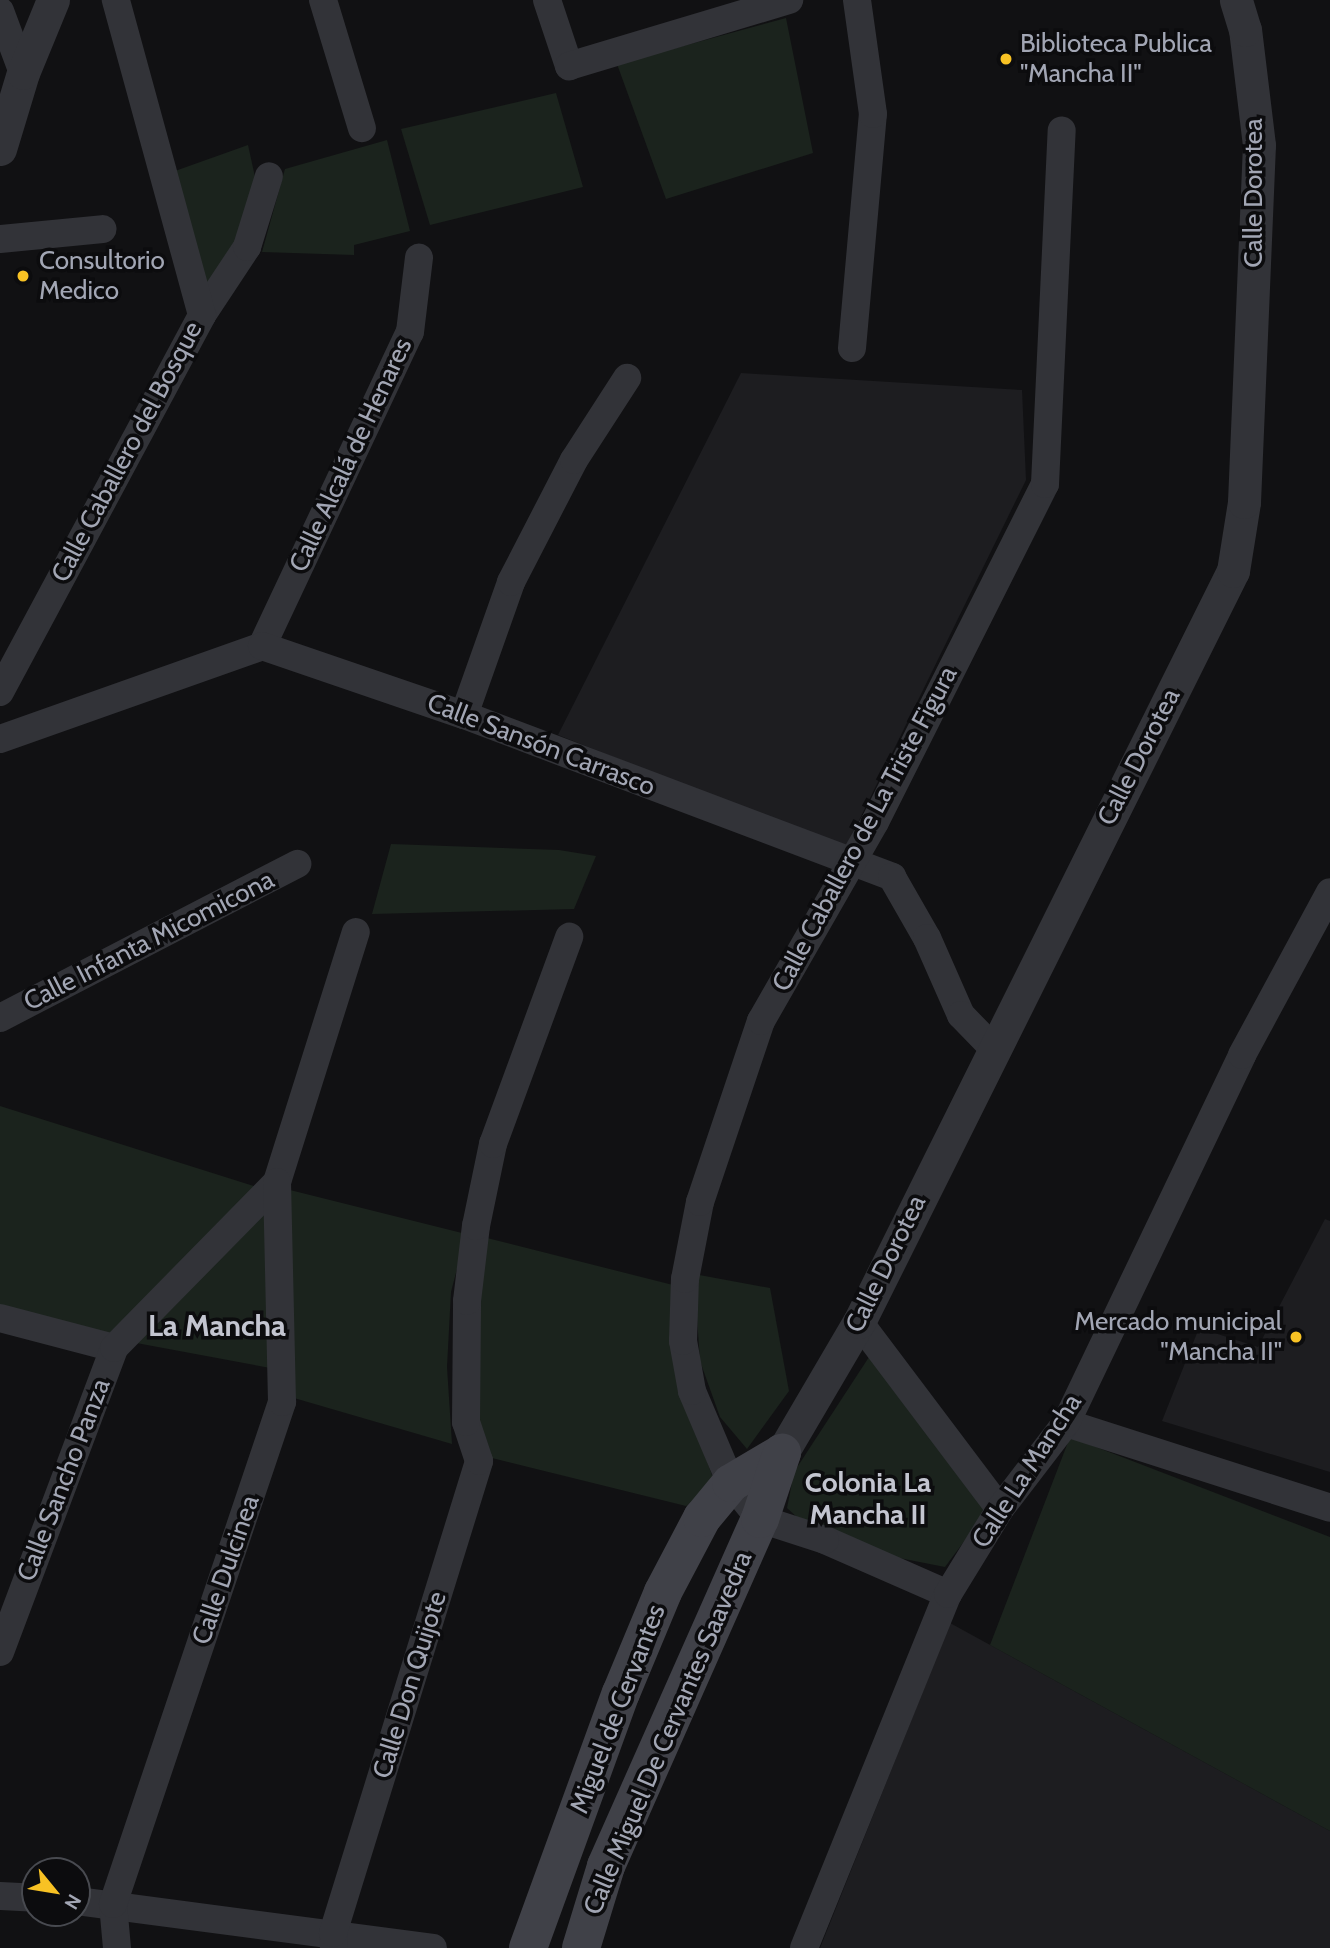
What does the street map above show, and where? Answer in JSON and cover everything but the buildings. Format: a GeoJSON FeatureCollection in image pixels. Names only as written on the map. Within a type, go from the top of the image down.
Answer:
{"type":"FeatureCollection","features":[{"type":"Feature","properties":{"kind":"main road","name":"Calle Dorotea"},"geometry":{"type":"LineString","coordinates":[[731,1483],[782,1453]]}},
{"type":"Feature","properties":{"kind":"main road","name":"Calle Dorotea"},"geometry":{"type":"LineString","coordinates":[[760,1519],[782,1453]]}},
{"type":"Feature","properties":{"kind":"main road","name":"Miguel de Cervantes"},"geometry":{"type":"LineString","coordinates":[[528,1948],[621,1693],[663,1592],[702,1518],[731,1483]]}},
{"type":"Feature","properties":{"kind":"main road","name":"Calle Miguel De Cervantes Saavedra"},"geometry":{"type":"LineString","coordinates":[[581,1948],[606,1866],[760,1519]]}},
{"type":"Feature","properties":{"kind":"street"},"geometry":{"type":"LineString","coordinates":[[0,149],[23,73],[53,0]]}},
{"type":"Feature","properties":{"kind":"street","name":"Calle Caballero del Bosque"},"geometry":{"type":"LineString","coordinates":[[0,692],[202,315],[117,0]]}},
{"type":"Feature","properties":{"kind":"street"},"geometry":{"type":"LineString","coordinates":[[323,0],[362,128]]}},
{"type":"Feature","properties":{"kind":"street"},"geometry":{"type":"LineString","coordinates":[[547,0],[569,66],[789,0]]}},
{"type":"Feature","properties":{"kind":"street"},"geometry":{"type":"LineString","coordinates":[[852,348],[873,114],[858,0]]}},
{"type":"Feature","properties":{"kind":"street","name":"Calle Dorotea"},"geometry":{"type":"LineString","coordinates":[[782,1453],[859,1322],[992,1047],[1233,571],[1240,544],[1259,145],[1245,30],[1236,0]]}},
{"type":"Feature","properties":{"kind":"street"},"geometry":{"type":"LineString","coordinates":[[0,11],[23,73]]}},
{"type":"Feature","properties":{"kind":"street","name":"Calle Caballero de La Triste Figura"},"geometry":{"type":"LineString","coordinates":[[760,1519],[731,1483],[692,1391],[683,1340],[685,1279],[700,1202],[761,1021],[851,862],[1045,484],[1062,130]]}},
{"type":"Feature","properties":{"kind":"street"},"geometry":{"type":"LineString","coordinates":[[202,315],[247,247],[269,176]]}},
{"type":"Feature","properties":{"kind":"street"},"geometry":{"type":"LineString","coordinates":[[0,239],[103,229]]}},
{"type":"Feature","properties":{"kind":"street","name":"Calle Alcalá de Henares"},"geometry":{"type":"LineString","coordinates":[[262,646],[410,332],[419,258]]}},
{"type":"Feature","properties":{"kind":"street"},"geometry":{"type":"LineString","coordinates":[[464,715],[511,582],[574,460],[627,378]]}},
{"type":"Feature","properties":{"kind":"street"},"geometry":{"type":"LineString","coordinates":[[0,739],[262,646]]}},
{"type":"Feature","properties":{"kind":"street","name":"Calle Sansón Carrasco"},"geometry":{"type":"LineString","coordinates":[[262,646],[464,715],[892,877],[927,938],[961,1015],[992,1047]]}},
{"type":"Feature","properties":{"kind":"street","name":"Calle Infanta Micomicona"},"geometry":{"type":"LineString","coordinates":[[0,1018],[297,864]]}},
{"type":"Feature","properties":{"kind":"street","name":"Calle La Mancha"},"geometry":{"type":"LineString","coordinates":[[804,1948],[948,1594],[1000,1509],[1066,1423],[1242,1055],[1330,892]]}},
{"type":"Feature","properties":{"kind":"street"},"geometry":{"type":"LineString","coordinates":[[0,1318],[114,1348],[276,1182],[356,932]]}},
{"type":"Feature","properties":{"kind":"street","name":"Calle Don Quijote"},"geometry":{"type":"LineString","coordinates":[[334,1941],[480,1461],[466,1422],[467,1301],[493,1144],[569,937]]}},
{"type":"Feature","properties":{"kind":"street","name":"Calle Dulcinea"},"geometry":{"type":"LineString","coordinates":[[117,1948],[113,1904],[282,1402],[276,1182]]}},
{"type":"Feature","properties":{"kind":"street"},"geometry":{"type":"LineString","coordinates":[[859,1322],[1000,1509]]}},
{"type":"Feature","properties":{"kind":"street","name":"Calle Sancho Panza"},"geometry":{"type":"LineString","coordinates":[[0,1652],[114,1348]]}},
{"type":"Feature","properties":{"kind":"street"},"geometry":{"type":"LineString","coordinates":[[1066,1423],[1330,1508]]}},
{"type":"Feature","properties":{"kind":"street"},"geometry":{"type":"LineString","coordinates":[[760,1519],[825,1540],[948,1594]]}},
{"type":"Feature","properties":{"kind":"street"},"geometry":{"type":"LineString","coordinates":[[0,1896],[21,1897]]}},
{"type":"Feature","properties":{"kind":"street"},"geometry":{"type":"LineString","coordinates":[[91,1903],[113,1904],[334,1941],[433,1948]]}},
{"type":"Feature","properties":{"kind":"shaded area"},"geometry":{"type":"Polygon","coordinates":[[[786,18],[813,153],[666,199],[617,64],[786,18]]]}},
{"type":"Feature","properties":{"kind":"shaded area"},"geometry":{"type":"Polygon","coordinates":[[[556,93],[583,187],[430,225],[401,129],[556,93]]]}},
{"type":"Feature","properties":{"kind":"shaded area"},"geometry":{"type":"Polygon","coordinates":[[[387,140],[410,231],[354,245],[354,255],[262,252],[285,169],[387,140]]]}},
{"type":"Feature","properties":{"kind":"shaded area"},"geometry":{"type":"Polygon","coordinates":[[[248,145],[255,177],[239,244],[205,288],[175,171],[248,145]]]}},
{"type":"Feature","properties":{"kind":"shaded area"},"geometry":{"type":"Polygon","coordinates":[[[741,373],[1022,390],[1026,480],[845,849],[558,735],[741,373]]]}},
{"type":"Feature","properties":{"kind":"shaded area"},"geometry":{"type":"Polygon","coordinates":[[[391,844],[559,850],[596,856],[574,909],[372,914],[391,844]]]}},
{"type":"Feature","properties":{"kind":"shaded area"},"geometry":{"type":"Polygon","coordinates":[[[0,1106],[257,1187],[110,1335],[0,1308],[0,1106]]]}},
{"type":"Feature","properties":{"kind":"shaded area"},"geometry":{"type":"Polygon","coordinates":[[[286,1189],[466,1234],[451,1292],[447,1367],[452,1444],[294,1398],[286,1189]]]}},
{"type":"Feature","properties":{"kind":"shaded area"},"geometry":{"type":"Polygon","coordinates":[[[269,1203],[281,1370],[131,1342],[269,1203]]]}},
{"type":"Feature","properties":{"kind":"shaded area","name":"Mercado municipal \"Mancha II\""},"geometry":{"type":"Polygon","coordinates":[[[1325,1219],[1330,1221],[1330,1472],[1162,1421],[1199,1328],[1258,1347],[1325,1219]]]}},
{"type":"Feature","properties":{"kind":"shaded area"},"geometry":{"type":"Polygon","coordinates":[[[487,1238],[673,1285],[690,1415],[716,1486],[686,1506],[492,1458],[476,1421],[479,1315],[487,1238]]]}},
{"type":"Feature","properties":{"kind":"shaded area"},"geometry":{"type":"Polygon","coordinates":[[[694,1274],[770,1288],[789,1391],[747,1449],[720,1417],[700,1361],[694,1274]]]}},
{"type":"Feature","properties":{"kind":"shaded area"},"geometry":{"type":"Polygon","coordinates":[[[869,1357],[989,1508],[945,1567],[889,1556],[799,1519],[787,1508],[794,1472],[869,1357]]]}},
{"type":"Feature","properties":{"kind":"shaded area"},"geometry":{"type":"Polygon","coordinates":[[[1070,1437],[1330,1537],[1330,1831],[990,1645],[1070,1437]]]}},
{"type":"Feature","properties":{"kind":"shaded area"},"geometry":{"type":"Polygon","coordinates":[[[950,1623],[1330,1831],[1330,1948],[820,1948],[950,1623]]]}},
{"type":"Feature","properties":{"kind":"place","name":"Biblioteca Publica \"Mancha II\""},"geometry":{"type":"Point","coordinates":[1006,59]}},
{"type":"Feature","properties":{"kind":"place","name":"Consultorio Medico"},"geometry":{"type":"Point","coordinates":[23,276]}},
{"type":"Feature","properties":{"kind":"place","name":"Mercado municipal \"Mancha II\""},"geometry":{"type":"Point","coordinates":[1296,1337]}},
{"type":"Feature","properties":{"kind":"district","name":"La Mancha"},"geometry":{"type":"Point","coordinates":[217,1326]}},
{"type":"Feature","properties":{"kind":"district","name":"Colonia La Mancha II"},"geometry":{"type":"Point","coordinates":[868,1498]}}]}
